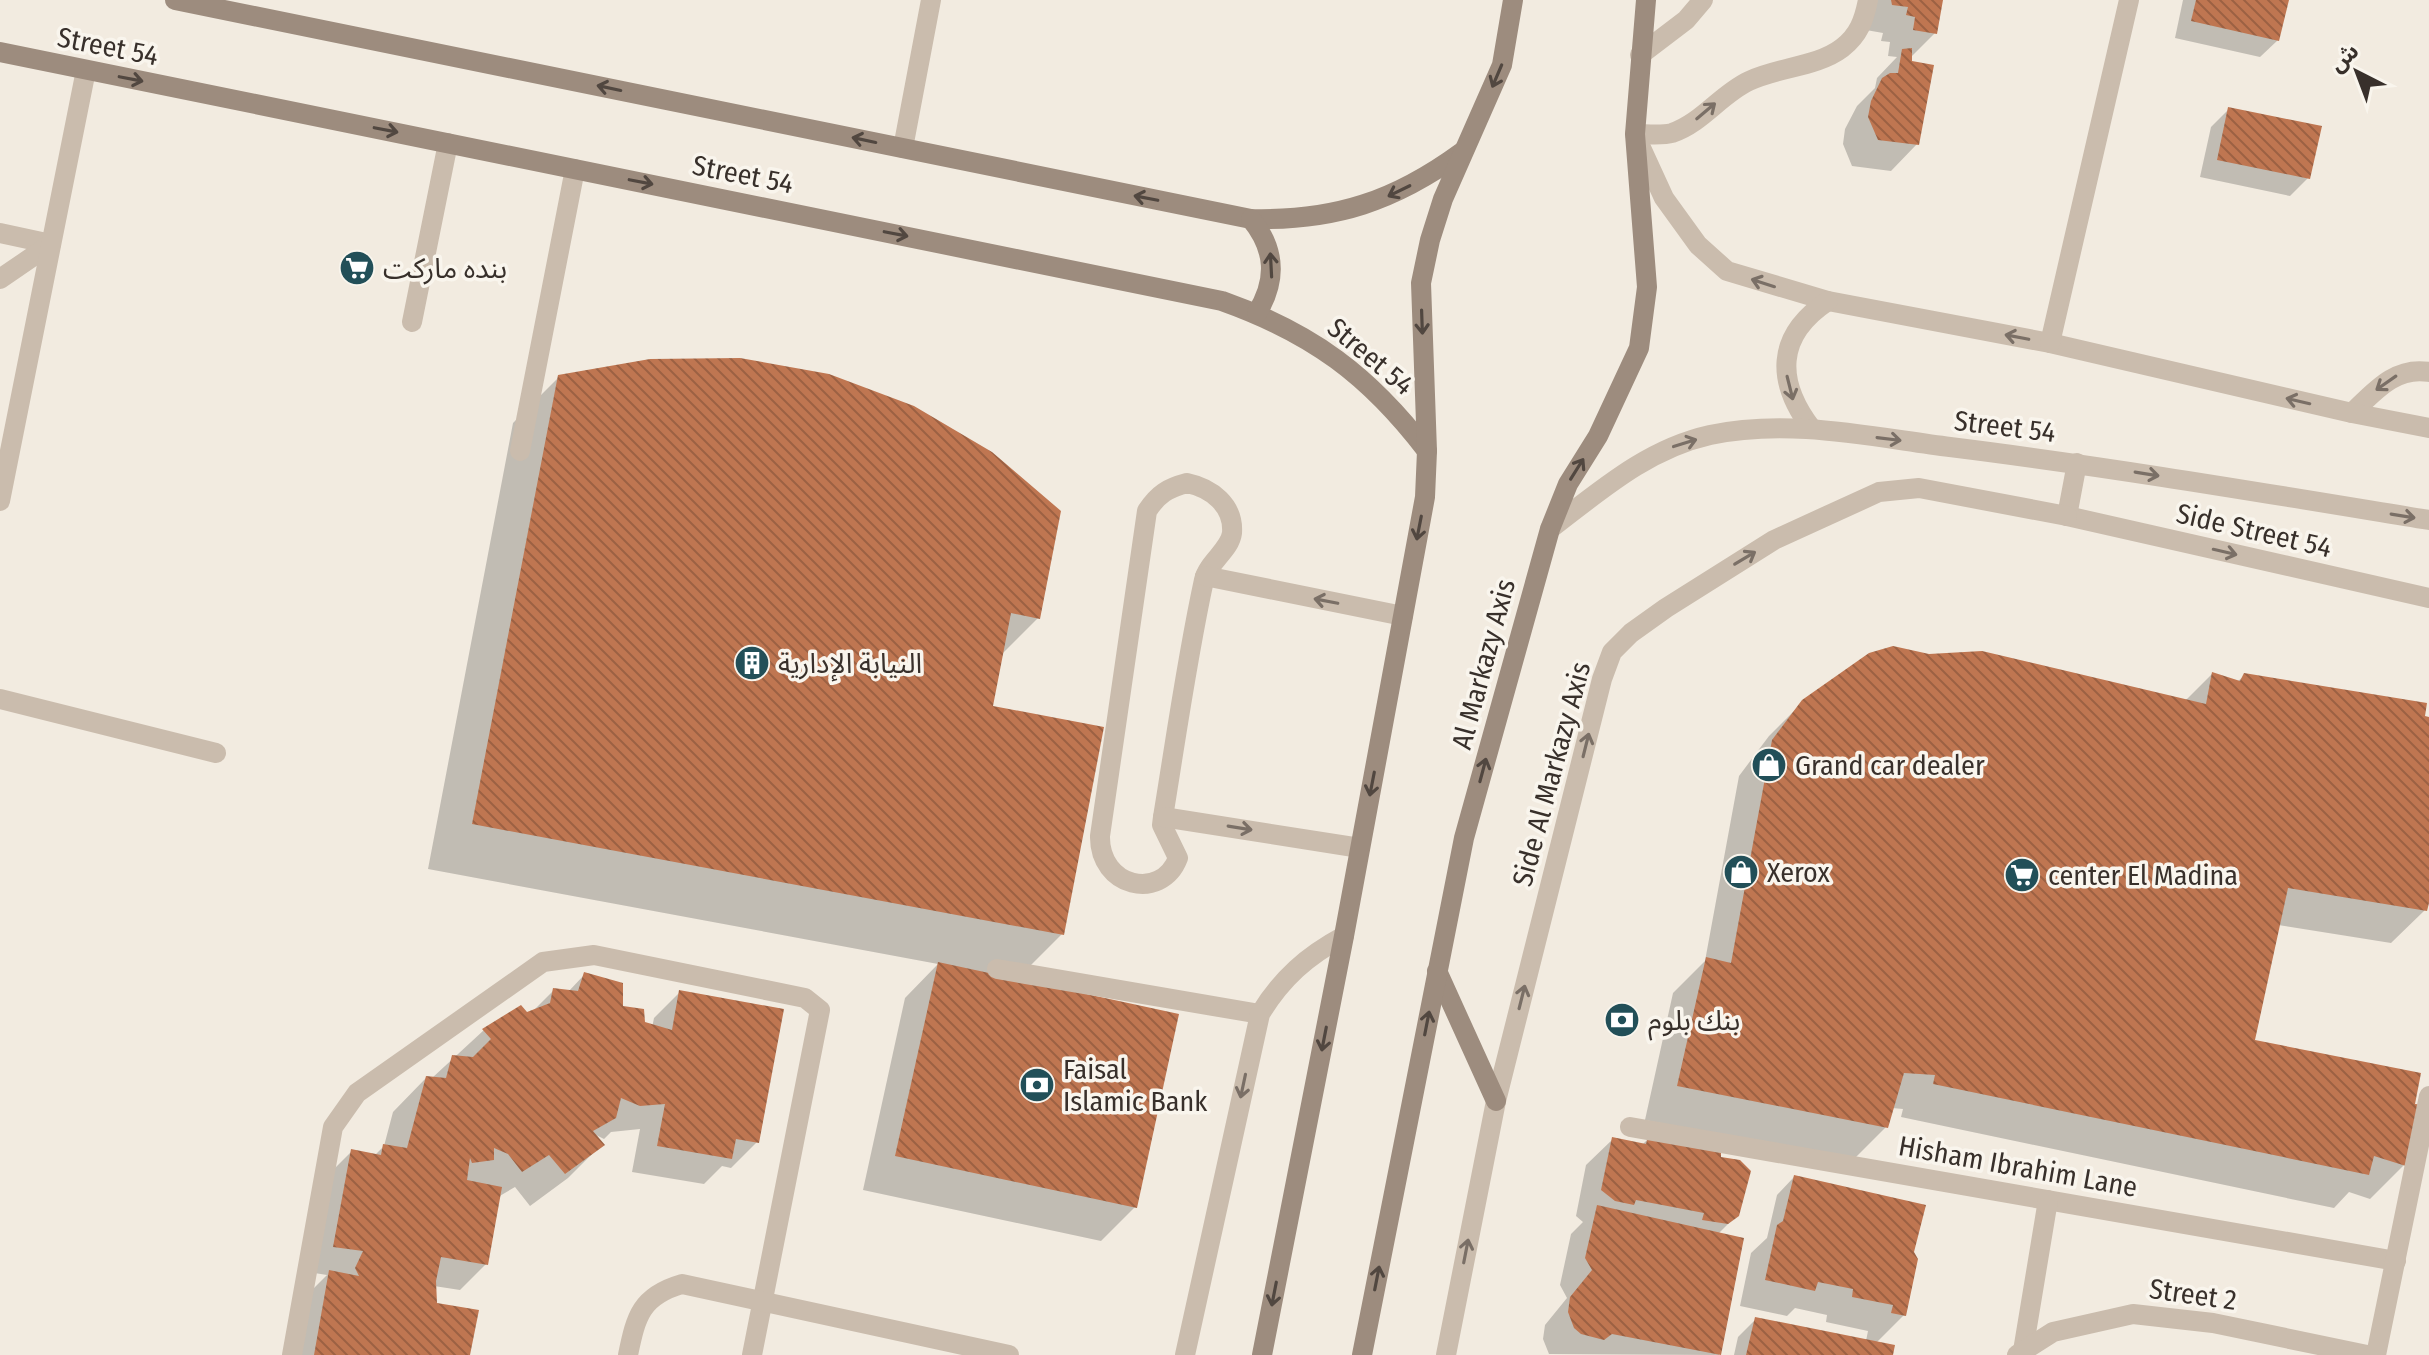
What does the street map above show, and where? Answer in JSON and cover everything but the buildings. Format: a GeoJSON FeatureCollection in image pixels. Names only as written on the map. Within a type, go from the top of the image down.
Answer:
{"type":"FeatureCollection","features":[{"type":"Feature","properties":{"kind":"main road","name":"Street 54"},"geometry":{"type":"LineString","coordinates":[[175,0],[1251,219],[1287,220],[1357,208],[1396,194],[1432,174],[1465,150]]}},
{"type":"Feature","properties":{"kind":"main road"},"geometry":{"type":"LineString","coordinates":[[1262,1355],[1425,497],[1427,451],[1421,283],[1443,199],[1502,65],[1513,0]]}},
{"type":"Feature","properties":{"kind":"main road","name":"Al Markazy Axis"},"geometry":{"type":"LineString","coordinates":[[1362,1355],[1464,838],[1550,529],[1568,484],[1598,436],[1639,348],[1647,287],[1635,134],[1646,0]]}},
{"type":"Feature","properties":{"kind":"main road","name":"Street 54"},"geometry":{"type":"LineString","coordinates":[[0,52],[1222,301],[1257,313],[1320,347],[1366,381],[1399,414],[1427,451]]}},
{"type":"Feature","properties":{"kind":"main road"},"geometry":{"type":"LineString","coordinates":[[1251,219],[1269,248],[1273,266],[1271,283],[1257,313]]}},
{"type":"Feature","properties":{"kind":"main road"},"geometry":{"type":"LineString","coordinates":[[1437,971],[1496,1101]]}},
{"type":"Feature","properties":{"kind":"street"},"geometry":{"type":"LineString","coordinates":[[903,148],[931,0]]}},
{"type":"Feature","properties":{"kind":"street"},"geometry":{"type":"LineString","coordinates":[[1640,55],[1686,20],[1703,0]]}},
{"type":"Feature","properties":{"kind":"street"},"geometry":{"type":"LineString","coordinates":[[1868,0],[1859,29],[1839,50],[1744,83],[1698,118],[1671,133],[1635,134],[1664,198],[1698,245],[1727,271],[1828,301],[2050,343],[2429,428]]}},
{"type":"Feature","properties":{"kind":"street"},"geometry":{"type":"LineString","coordinates":[[2050,343],[2129,0]]}},
{"type":"Feature","properties":{"kind":"street"},"geometry":{"type":"LineString","coordinates":[[0,501],[86,70]]}},
{"type":"Feature","properties":{"kind":"street"},"geometry":{"type":"LineString","coordinates":[[412,322],[448,143]]}},
{"type":"Feature","properties":{"kind":"street"},"geometry":{"type":"LineString","coordinates":[[520,451],[575,169]]}},
{"type":"Feature","properties":{"kind":"street"},"geometry":{"type":"LineString","coordinates":[[0,233],[51,244]]}},
{"type":"Feature","properties":{"kind":"street"},"geometry":{"type":"LineString","coordinates":[[0,279],[51,244]]}},
{"type":"Feature","properties":{"kind":"street"},"geometry":{"type":"LineString","coordinates":[[1812,429],[1791,397],[1786,379],[1786,361],[1790,342],[1799,326],[1812,311],[1828,301]]}},
{"type":"Feature","properties":{"kind":"street"},"geometry":{"type":"LineString","coordinates":[[2352,413],[2394,375],[2429,372]]}},
{"type":"Feature","properties":{"kind":"street","name":"Street 54"},"geometry":{"type":"LineString","coordinates":[[1550,529],[1626,471],[1669,448],[1709,436],[1764,427],[1812,429],[2077,463],[2429,520]]}},
{"type":"Feature","properties":{"kind":"street"},"geometry":{"type":"LineString","coordinates":[[2067,516],[2077,463]]}},
{"type":"Feature","properties":{"kind":"street"},"geometry":{"type":"LineString","coordinates":[[1187,483],[1203,487],[1218,496],[1227,511],[1231,537],[1205,576],[1163,817],[1162,825],[1178,852],[1176,863],[1155,881],[1141,884],[1126,882],[1114,875],[1099,851],[1147,511],[1157,496],[1171,487],[1187,483]]}},
{"type":"Feature","properties":{"kind":"street","name":"Side Al Markazy Axis"},"geometry":{"type":"LineString","coordinates":[[1446,1355],[1496,1101],[1602,679],[1612,652],[1631,633],[1734,564],[1799,527],[1879,492],[1919,488],[2067,516]]}},
{"type":"Feature","properties":{"kind":"street","name":"Side Street 54"},"geometry":{"type":"LineString","coordinates":[[2067,516],[2429,598]]}},
{"type":"Feature","properties":{"kind":"street"},"geometry":{"type":"LineString","coordinates":[[1205,576],[1403,616]]}},
{"type":"Feature","properties":{"kind":"street"},"geometry":{"type":"LineString","coordinates":[[0,699],[216,753]]}},
{"type":"Feature","properties":{"kind":"street"},"geometry":{"type":"LineString","coordinates":[[1163,817],[1360,848]]}},
{"type":"Feature","properties":{"kind":"street"},"geometry":{"type":"LineString","coordinates":[[1185,1355],[1260,1014],[1275,989],[1295,968],[1318,950],[1344,936]]}},
{"type":"Feature","properties":{"kind":"street"},"geometry":{"type":"LineString","coordinates":[[292,1355],[333,1127],[357,1093],[543,962],[594,955],[805,998],[820,1010],[752,1355]]}},
{"type":"Feature","properties":{"kind":"street"},"geometry":{"type":"LineString","coordinates":[[997,969],[1260,1014]]}},
{"type":"Feature","properties":{"kind":"street"},"geometry":{"type":"LineString","coordinates":[[2376,1355],[2429,1096]]}},
{"type":"Feature","properties":{"kind":"street","name":"Hisham Ibrahim Lane"},"geometry":{"type":"LineString","coordinates":[[1630,1127],[2396,1261]]}},
{"type":"Feature","properties":{"kind":"street"},"geometry":{"type":"LineString","coordinates":[[2020,1353],[2048,1200]]}},
{"type":"Feature","properties":{"kind":"street"},"geometry":{"type":"LineString","coordinates":[[628,1355],[634,1324],[644,1304],[661,1290],[682,1284],[1009,1355]]}},
{"type":"Feature","properties":{"kind":"street","name":"Street 2"},"geometry":{"type":"LineString","coordinates":[[2020,1353],[2053,1332],[2133,1314],[2213,1323],[2367,1355]]}},
{"type":"Feature","properties":{"kind":"place","name":"بنده ماركت"},"geometry":{"type":"Point","coordinates":[357,268]}},
{"type":"Feature","properties":{"kind":"place","name":"النيابة الإدارية"},"geometry":{"type":"Point","coordinates":[752,663]}},
{"type":"Feature","properties":{"kind":"place","name":"Grand car dealer"},"geometry":{"type":"Point","coordinates":[1769,765]}},
{"type":"Feature","properties":{"kind":"place","name":"Xerox"},"geometry":{"type":"Point","coordinates":[1741,872]}},
{"type":"Feature","properties":{"kind":"place","name":"center El Madina"},"geometry":{"type":"Point","coordinates":[2022,875]}},
{"type":"Feature","properties":{"kind":"place","name":"بنك بلوم"},"geometry":{"type":"Point","coordinates":[1622,1020]}},
{"type":"Feature","properties":{"kind":"place","name":"Faisal Islamic Bank"},"geometry":{"type":"Point","coordinates":[1037,1085]}}]}
